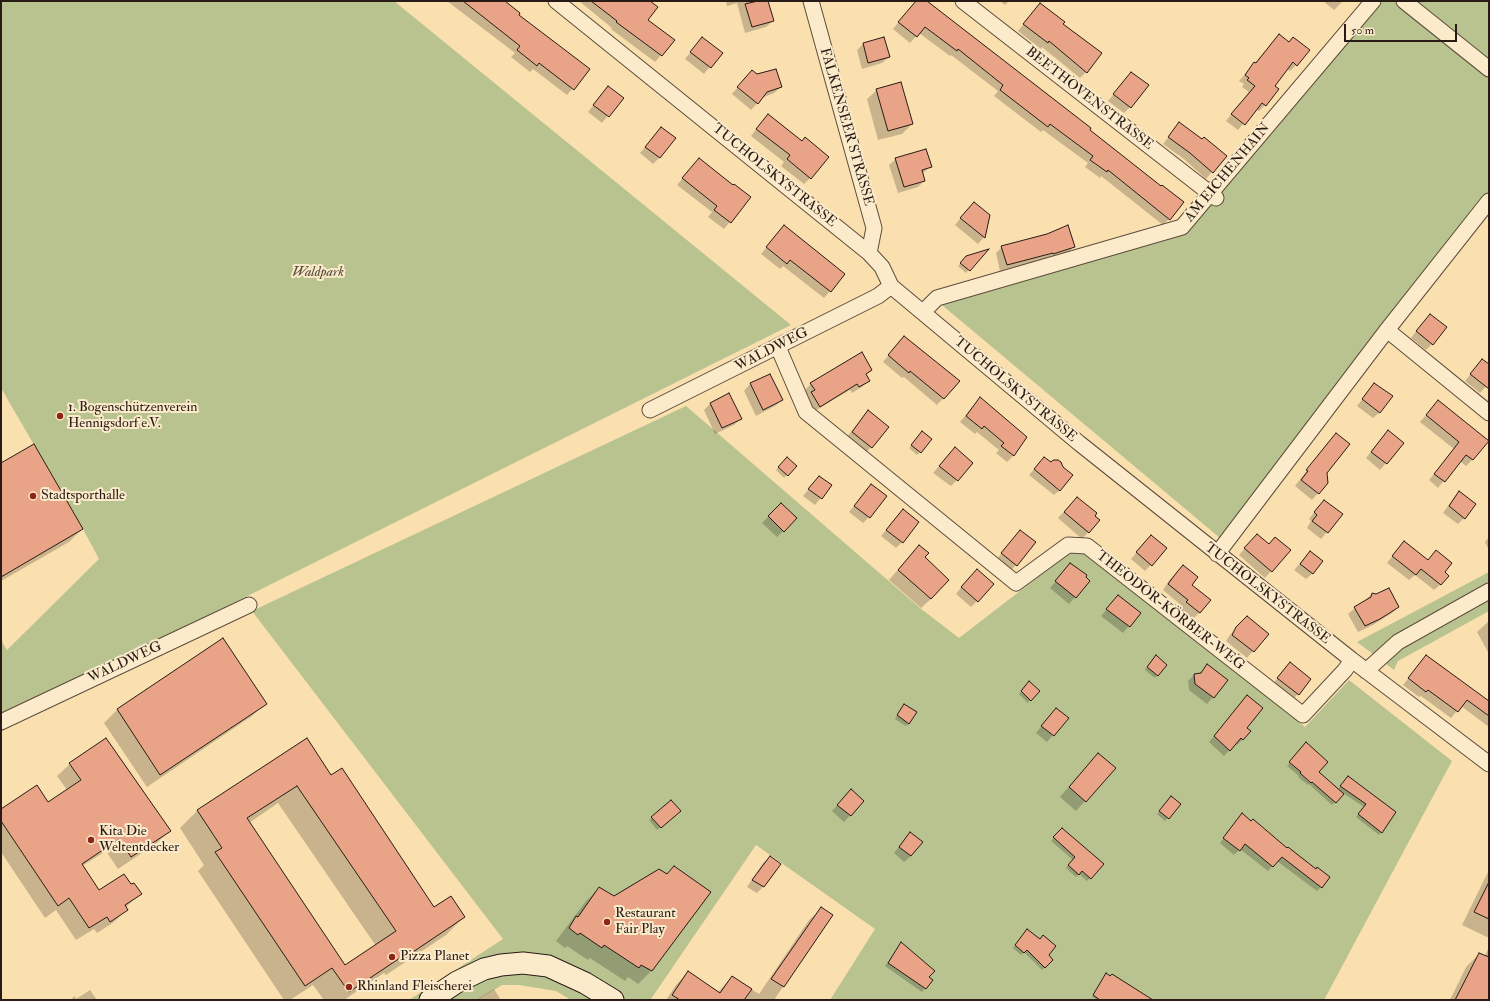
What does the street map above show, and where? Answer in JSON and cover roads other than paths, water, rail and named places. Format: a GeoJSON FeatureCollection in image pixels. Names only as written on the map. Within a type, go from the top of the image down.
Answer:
{"type":"FeatureCollection","features":[{"type":"Feature","properties":{"kind":"street","name":"TUCHOLSKYSTRASSE"},"geometry":{"type":"LineString","coordinates":[[556,1],[869,253],[882,267],[891,286],[1079,443],[1366,671],[1489,764]]}},
{"type":"Feature","properties":{"kind":"street","name":"FALKENSEER STRASSE"},"geometry":{"type":"LineString","coordinates":[[811,1],[874,228],[869,253]]}},
{"type":"Feature","properties":{"kind":"street","name":"BEETHOVENSTRASSE"},"geometry":{"type":"LineString","coordinates":[[963,1],[1213,196]]}},
{"type":"Feature","properties":{"kind":"street","name":"AM EICHENHAIN"},"geometry":{"type":"LineString","coordinates":[[923,312],[937,298],[1182,227],[1213,196],[1373,1]]}},
{"type":"Feature","properties":{"kind":"street"},"geometry":{"type":"LineString","coordinates":[[1404,1],[1489,69]]}},
{"type":"Feature","properties":{"kind":"street"},"geometry":{"type":"LineString","coordinates":[[1217,554],[1387,330],[1489,201]]}},
{"type":"Feature","properties":{"kind":"street","name":"WALDWEG"},"geometry":{"type":"LineString","coordinates":[[650,410],[878,296],[891,286]]}},
{"type":"Feature","properties":{"kind":"street"},"geometry":{"type":"LineString","coordinates":[[1387,330],[1489,413]]}},
{"type":"Feature","properties":{"kind":"street","name":"THEODOR-KÖRBER-WEG"},"geometry":{"type":"LineString","coordinates":[[778,347],[806,412],[1016,583],[1068,545],[1087,546],[1303,715],[1345,670],[1352,660]]}},
{"type":"Feature","properties":{"kind":"street"},"geometry":{"type":"LineString","coordinates":[[1366,671],[1398,642],[1489,591]]}},
{"type":"Feature","properties":{"kind":"street","name":"WALDWEG"},"geometry":{"type":"LineString","coordinates":[[1,722],[249,605]]}},
{"type":"Feature","properties":{"kind":"street"},"geometry":{"type":"LineString","coordinates":[[430,1000],[463,978],[484,969],[501,965],[523,963],[548,966],[585,983],[613,1000]]}},
{"type":"Feature","properties":{"kind":"place","name":"1. Bogenschützenverein Hennigsdorf e.V."},"geometry":{"type":"Point","coordinates":[60,416]}},
{"type":"Feature","properties":{"kind":"place","name":"Stadtsporthalle"},"geometry":{"type":"Point","coordinates":[33,496]}},
{"type":"Feature","properties":{"kind":"place","name":"Kita Die Weltentdecker"},"geometry":{"type":"Point","coordinates":[91,840]}},
{"type":"Feature","properties":{"kind":"place","name":"Restaurant Fair Play"},"geometry":{"type":"Point","coordinates":[607,922]}},
{"type":"Feature","properties":{"kind":"place","name":"Pizza Planet"},"geometry":{"type":"Point","coordinates":[392,957]}},
{"type":"Feature","properties":{"kind":"place","name":"Rhinland Fleischerei"},"geometry":{"type":"Point","coordinates":[349,987]}},
{"type":"Feature","properties":{"kind":"park label","name":"Waldpark"},"geometry":{"type":"Point","coordinates":[318,273]}}]}
